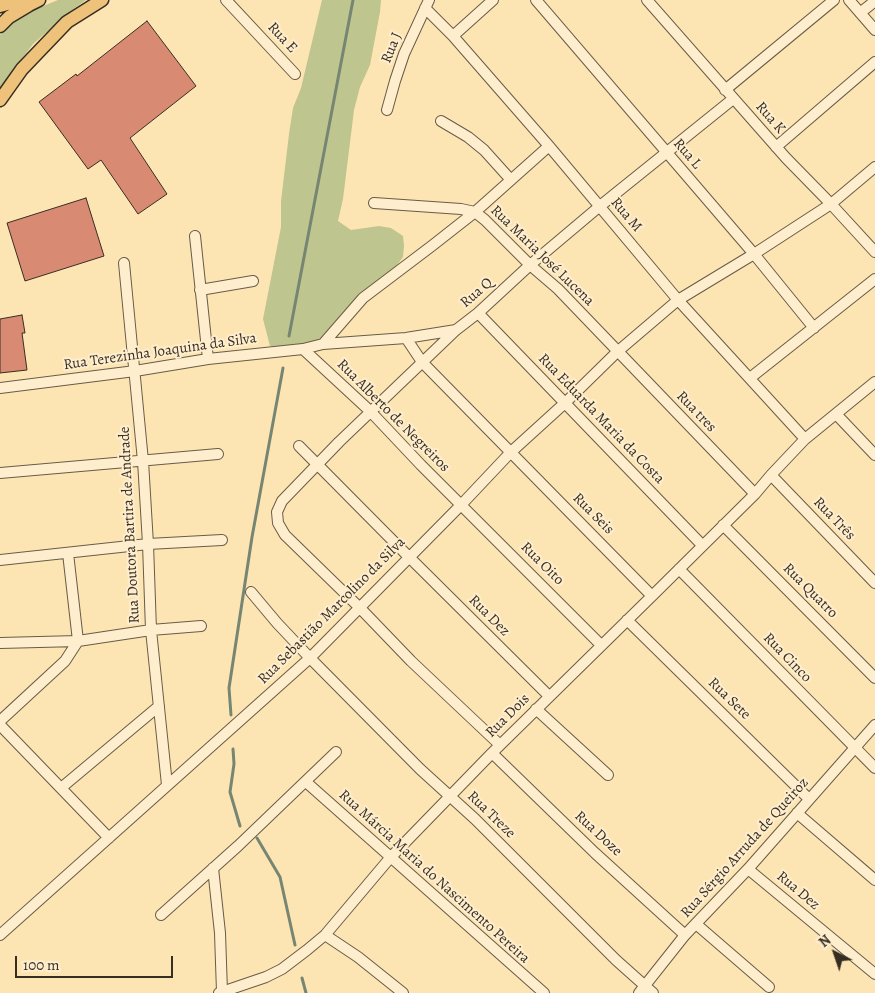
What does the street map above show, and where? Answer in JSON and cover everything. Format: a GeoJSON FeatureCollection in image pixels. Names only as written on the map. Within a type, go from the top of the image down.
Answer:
{"type":"FeatureCollection","features":[{"type":"Feature","properties":{"kind":"main road"},"geometry":{"type":"LineString","coordinates":[[0,6],[22,0]]}},
{"type":"Feature","properties":{"kind":"main road"},"geometry":{"type":"LineString","coordinates":[[0,26],[9,17],[39,0]]}},
{"type":"Feature","properties":{"kind":"main road"},"geometry":{"type":"LineString","coordinates":[[0,100],[22,69],[67,22],[102,0]]}},
{"type":"Feature","properties":{"kind":"street","name":"Rua E"},"geometry":{"type":"LineString","coordinates":[[226,0],[295,74]]}},
{"type":"Feature","properties":{"kind":"street"},"geometry":{"type":"LineString","coordinates":[[452,36],[494,0]]}},
{"type":"Feature","properties":{"kind":"street","name":"Rua L"},"geometry":{"type":"LineString","coordinates":[[536,0],[754,254],[814,328]]}},
{"type":"Feature","properties":{"kind":"street","name":"Rua K"},"geometry":{"type":"LineString","coordinates":[[648,0],[776,147],[875,252]]}},
{"type":"Feature","properties":{"kind":"street"},"geometry":{"type":"LineString","coordinates":[[725,90],[834,0]]}},
{"type":"Feature","properties":{"kind":"street"},"geometry":{"type":"LineString","coordinates":[[849,0],[875,30]]}},
{"type":"Feature","properties":{"kind":"street"},"geometry":{"type":"LineString","coordinates":[[860,13],[875,1]]}},
{"type":"Feature","properties":{"kind":"street","name":"Rua M"},"geometry":{"type":"LineString","coordinates":[[427,4],[452,36],[549,146],[678,300],[806,439]]}},
{"type":"Feature","properties":{"kind":"street","name":"Rua J"},"geometry":{"type":"LineString","coordinates":[[387,110],[404,54],[427,4]]}},
{"type":"Feature","properties":{"kind":"street"},"geometry":{"type":"LineString","coordinates":[[776,147],[875,62]]}},
{"type":"Feature","properties":{"kind":"street","name":"Rua Q"},"geometry":{"type":"LineString","coordinates":[[360,608],[285,535],[278,523],[277,512],[282,501],[370,411],[456,330],[600,206],[733,99]]}},
{"type":"Feature","properties":{"kind":"street"},"geometry":{"type":"LineString","coordinates":[[440,121],[468,137],[484,150],[511,180]]}},
{"type":"Feature","properties":{"kind":"street"},"geometry":{"type":"LineString","coordinates":[[323,344],[363,298],[475,212],[549,146]]}},
{"type":"Feature","properties":{"kind":"street","name":"Rua Sebastião Marcolino da Silva"},"geometry":{"type":"LineString","coordinates":[[0,935],[310,658],[511,452],[566,402],[616,352],[678,300],[831,204],[875,167]]}},
{"type":"Feature","properties":{"kind":"street","name":"Rua Maria José Lucena"},"geometry":{"type":"LineString","coordinates":[[374,203],[452,208],[475,212],[558,289],[616,352]]}},
{"type":"Feature","properties":{"kind":"street"},"geometry":{"type":"LineString","coordinates":[[195,236],[208,359]]}},
{"type":"Feature","properties":{"kind":"street","name":"Rua Doutora Bartira de Andrade"},"geometry":{"type":"LineString","coordinates":[[124,263],[142,461],[148,544],[151,630],[168,785]]}},
{"type":"Feature","properties":{"kind":"street"},"geometry":{"type":"LineString","coordinates":[[750,378],[875,279]]}},
{"type":"Feature","properties":{"kind":"street"},"geometry":{"type":"LineString","coordinates":[[200,290],[253,281]]}},
{"type":"Feature","properties":{"kind":"street","name":"Rua Eduarda Maria da Costa"},"geometry":{"type":"LineString","coordinates":[[478,313],[702,545]]}},
{"type":"Feature","properties":{"kind":"street","name":"Rua Terezinha Joaquina da Silva"},"geometry":{"type":"LineString","coordinates":[[0,388],[135,371],[208,359],[303,349],[323,344],[406,338],[456,330]]}},
{"type":"Feature","properties":{"kind":"street","name":"Rua Seis"},"geometry":{"type":"LineString","coordinates":[[406,338],[422,362],[652,596]]}},
{"type":"Feature","properties":{"kind":"street","name":"Rua Alberto de Negreiros"},"geometry":{"type":"LineString","coordinates":[[303,349],[370,411],[461,505]]}},
{"type":"Feature","properties":{"kind":"street","name":"Rua tres"},"geometry":{"type":"LineString","coordinates":[[616,352],[755,494]]}},
{"type":"Feature","properties":{"kind":"street","name":"Rua Dois"},"geometry":{"type":"LineString","coordinates":[[220,992],[266,977],[282,969],[325,935],[390,858],[449,796],[755,494],[806,439],[875,382]]}},
{"type":"Feature","properties":{"kind":"street"},"geometry":{"type":"LineString","coordinates":[[836,414],[875,454]]}},
{"type":"Feature","properties":{"kind":"street","name":"Rua Dez"},"geometry":{"type":"LineString","coordinates":[[299,446],[549,696]]}},
{"type":"Feature","properties":{"kind":"street"},"geometry":{"type":"LineString","coordinates":[[0,473],[218,454]]}},
{"type":"Feature","properties":{"kind":"street","name":"Rua Três"},"geometry":{"type":"LineString","coordinates":[[771,475],[875,583]]}},
{"type":"Feature","properties":{"kind":"street","name":"Rua Oito"},"geometry":{"type":"LineString","coordinates":[[461,505],[602,645]]}},
{"type":"Feature","properties":{"kind":"street","name":"Rua Quatro"},"geometry":{"type":"LineString","coordinates":[[723,525],[875,678]]}},
{"type":"Feature","properties":{"kind":"street"},"geometry":{"type":"LineString","coordinates":[[0,560],[148,544],[222,540]]}},
{"type":"Feature","properties":{"kind":"street"},"geometry":{"type":"LineString","coordinates":[[0,721],[65,661],[78,641],[68,553]]}},
{"type":"Feature","properties":{"kind":"street","name":"Rua Cinco"},"geometry":{"type":"LineString","coordinates":[[679,569],[875,768]]}},
{"type":"Feature","properties":{"kind":"street","name":"Rua Treze"},"geometry":{"type":"LineString","coordinates":[[251,592],[277,624],[310,658],[646,991]]}},
{"type":"Feature","properties":{"kind":"street"},"geometry":{"type":"LineString","coordinates":[[360,608],[411,661],[500,745]]}},
{"type":"Feature","properties":{"kind":"street","name":"Rua Sete"},"geometry":{"type":"LineString","coordinates":[[627,620],[809,799]]}},
{"type":"Feature","properties":{"kind":"street"},"geometry":{"type":"LineString","coordinates":[[0,643],[78,641],[151,630],[201,626]]}},
{"type":"Feature","properties":{"kind":"street"},"geometry":{"type":"LineString","coordinates":[[61,788],[159,706]]}},
{"type":"Feature","properties":{"kind":"street"},"geometry":{"type":"LineString","coordinates":[[536,709],[608,775]]}},
{"type":"Feature","properties":{"kind":"street"},"geometry":{"type":"LineString","coordinates":[[0,725],[109,838]]}},
{"type":"Feature","properties":{"kind":"street","name":"Rua Sérgio Arruda de Queiroz"},"geometry":{"type":"LineString","coordinates":[[646,991],[685,935],[748,868],[875,725]]}},
{"type":"Feature","properties":{"kind":"street"},"geometry":{"type":"LineString","coordinates":[[161,915],[252,833],[336,752]]}},
{"type":"Feature","properties":{"kind":"street","name":"Rua Doze"},"geometry":{"type":"LineString","coordinates":[[492,753],[595,853],[685,935]]}},
{"type":"Feature","properties":{"kind":"street","name":"Rua Márcia Maria do Nascimento Pereira"},"geometry":{"type":"LineString","coordinates":[[306,782],[544,993]]}},
{"type":"Feature","properties":{"kind":"street"},"geometry":{"type":"LineString","coordinates":[[797,813],[875,880]]}},
{"type":"Feature","properties":{"kind":"street"},"geometry":{"type":"LineString","coordinates":[[213,868],[220,934],[220,992]]}},
{"type":"Feature","properties":{"kind":"street","name":"Rua Dez"},"geometry":{"type":"LineString","coordinates":[[748,868],[875,974]]}},
{"type":"Feature","properties":{"kind":"street"},"geometry":{"type":"LineString","coordinates":[[696,924],[769,988]]}},
{"type":"Feature","properties":{"kind":"street"},"geometry":{"type":"LineString","coordinates":[[325,935],[358,957],[403,993]]}},
{"type":"Feature","properties":{"kind":"green space"},"geometry":{"type":"Polygon","coordinates":[[[58,0],[86,0],[33,44],[0,88],[0,35],[21,17],[58,0]]]}},
{"type":"Feature","properties":{"kind":"green space"},"geometry":{"type":"Polygon","coordinates":[[[322,0],[381,0],[370,65],[360,87],[354,110],[343,199],[338,221],[351,230],[379,226],[391,228],[403,236],[403,257],[391,273],[328,333],[313,343],[297,347],[270,346],[263,319],[281,227],[281,201],[289,134],[293,108],[301,88],[322,0]]]}},
{"type":"Feature","properties":{"kind":"building"},"geometry":{"type":"Polygon","coordinates":[[[147,21],[196,86],[130,138],[167,194],[138,214],[101,160],[88,169],[39,102],[76,74],[77,76],[147,21]]]}},
{"type":"Feature","properties":{"kind":"building"},"geometry":{"type":"Polygon","coordinates":[[[86,198],[104,256],[25,281],[7,223],[86,198]]]}},
{"type":"Feature","properties":{"kind":"building"},"geometry":{"type":"Polygon","coordinates":[[[22,315],[25,333],[22,333],[27,370],[0,373],[0,319],[22,315]]]}},
{"type":"Feature","properties":{"kind":"waterway"},"geometry":{"type":"LineString","coordinates":[[289,336],[353,0]]}},
{"type":"Feature","properties":{"kind":"waterway"},"geometry":{"type":"LineString","coordinates":[[231,715],[229,688],[252,537],[283,368]]}},
{"type":"Feature","properties":{"kind":"waterway"},"geometry":{"type":"LineString","coordinates":[[233,749],[234,764],[230,792],[240,826]]}},
{"type":"Feature","properties":{"kind":"waterway"},"geometry":{"type":"LineString","coordinates":[[257,838],[280,877],[295,945]]}},
{"type":"Feature","properties":{"kind":"waterway"},"geometry":{"type":"LineString","coordinates":[[302,978],[306,993]]}}]}
